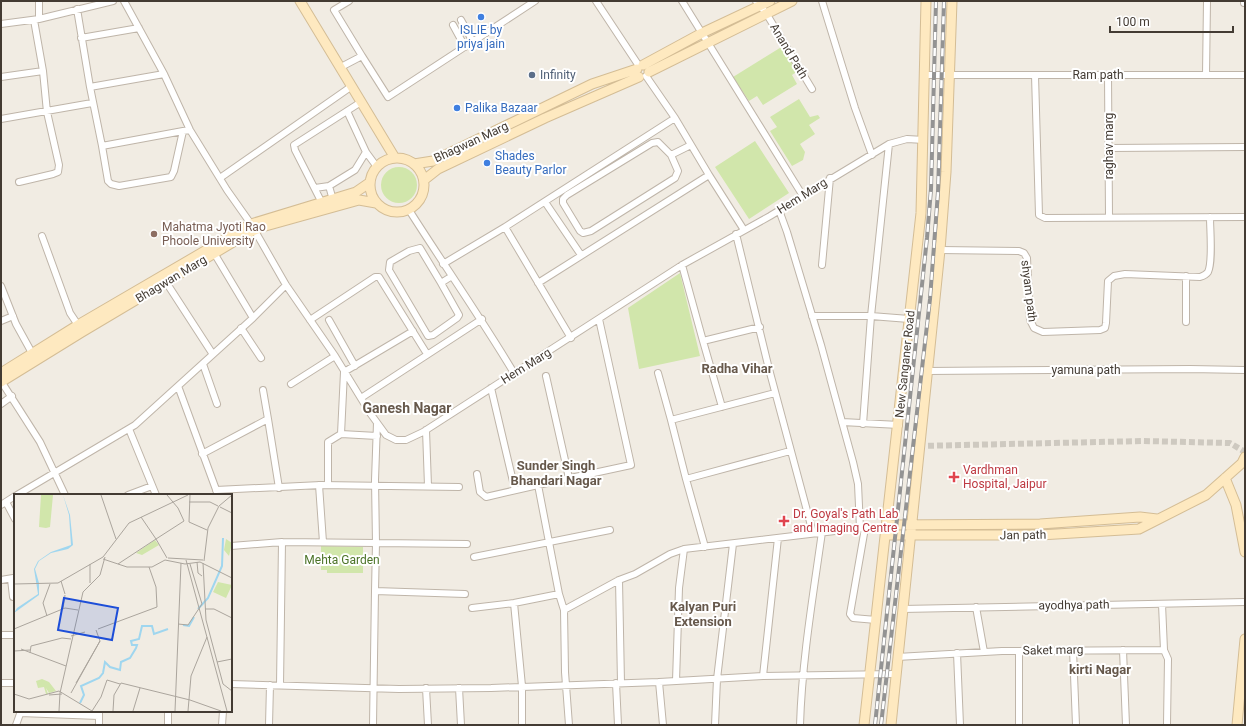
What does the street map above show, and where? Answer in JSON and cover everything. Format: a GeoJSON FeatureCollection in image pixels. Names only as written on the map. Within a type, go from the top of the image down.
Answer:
{"type":"FeatureCollection","features":[{"type":"Feature","properties":{"kind":"street"},"geometry":{"type":"LineString","coordinates":[[19,182],[58,172],[59,166],[47,112],[42,71],[36,20],[39,1]]}},
{"type":"Feature","properties":{"kind":"street"},"geometry":{"type":"LineString","coordinates":[[1,24],[36,20],[77,10],[91,3],[113,1]]}},
{"type":"Feature","properties":{"kind":"street","name":"Hem Marg"},"geometry":{"type":"LineString","coordinates":[[124,1],[164,74],[190,130],[253,227],[286,285],[335,356],[377,423],[386,435],[396,440],[406,440],[426,430],[571,338],[682,265],[803,196],[830,178],[890,144],[907,139],[924,140]]}},
{"type":"Feature","properties":{"kind":"street"},"geometry":{"type":"LineString","coordinates":[[300,1],[395,158]]}},
{"type":"Feature","properties":{"kind":"street"},"geometry":{"type":"LineString","coordinates":[[349,1],[334,10],[388,97],[535,1]]}},
{"type":"Feature","properties":{"kind":"street"},"geometry":{"type":"LineString","coordinates":[[596,1],[675,118],[744,230]]}},
{"type":"Feature","properties":{"kind":"street"},"geometry":{"type":"LineString","coordinates":[[682,1],[803,196]]}},
{"type":"Feature","properties":{"kind":"street","name":"Bhagwan Marg"},"geometry":{"type":"LineString","coordinates":[[414,164],[432,161],[592,84],[642,71],[702,33],[758,3],[770,1]]}},
{"type":"Feature","properties":{"kind":"street","name":"Bhagwan Marg"},"geometry":{"type":"LineString","coordinates":[[424,180],[438,169],[792,1]]}},
{"type":"Feature","properties":{"kind":"street"},"geometry":{"type":"LineString","coordinates":[[822,1],[855,108],[872,155]]}},
{"type":"Feature","properties":{"kind":"street","name":"New Sanganer Road"},"geometry":{"type":"LineString","coordinates":[[864,725],[899,425],[921,213],[924,140],[926,1]]}},
{"type":"Feature","properties":{"kind":"street","name":"New Sanganer Road"},"geometry":{"type":"LineString","coordinates":[[891,725],[895,674],[912,526],[940,250],[946,172],[952,1]]}},
{"type":"Feature","properties":{"kind":"street"},"geometry":{"type":"LineString","coordinates":[[1206,75],[1207,1]]}},
{"type":"Feature","properties":{"kind":"street","name":"Anand Path"},"geometry":{"type":"LineString","coordinates":[[758,3],[766,13],[812,89]]}},
{"type":"Feature","properties":{"kind":"street"},"geometry":{"type":"LineString","coordinates":[[77,10],[92,104],[102,146],[107,179],[111,184],[119,186],[168,178],[173,175],[183,131]]}},
{"type":"Feature","properties":{"kind":"street"},"geometry":{"type":"LineString","coordinates":[[461,20],[473,42]]}},
{"type":"Feature","properties":{"kind":"street"},"geometry":{"type":"LineString","coordinates":[[453,25],[465,47]]}},
{"type":"Feature","properties":{"kind":"street"},"geometry":{"type":"LineString","coordinates":[[81,38],[139,28]]}},
{"type":"Feature","properties":{"kind":"street"},"geometry":{"type":"LineString","coordinates":[[340,68],[362,56]]}},
{"type":"Feature","properties":{"kind":"street"},"geometry":{"type":"LineString","coordinates":[[1,77],[42,71]]}},
{"type":"Feature","properties":{"kind":"street"},"geometry":{"type":"LineString","coordinates":[[90,87],[164,74]]}},
{"type":"Feature","properties":{"kind":"street","name":"Ram path"},"geometry":{"type":"LineString","coordinates":[[925,75],[1245,75]]}},
{"type":"Feature","properties":{"kind":"street"},"geometry":{"type":"LineString","coordinates":[[1035,75],[1039,215],[1045,218],[1245,217]]}},
{"type":"Feature","properties":{"kind":"street","name":"raghav marg"},"geometry":{"type":"LineString","coordinates":[[1108,75],[1109,217]]}},
{"type":"Feature","properties":{"kind":"street"},"geometry":{"type":"LineString","coordinates":[[220,178],[352,86]]}},
{"type":"Feature","properties":{"kind":"street"},"geometry":{"type":"LineString","coordinates":[[322,203],[295,150],[294,145],[361,102]]}},
{"type":"Feature","properties":{"kind":"street"},"geometry":{"type":"LineString","coordinates":[[1,119],[92,104]]}},
{"type":"Feature","properties":{"kind":"street"},"geometry":{"type":"LineString","coordinates":[[347,111],[366,152],[377,167]]}},
{"type":"Feature","properties":{"kind":"street"},"geometry":{"type":"LineString","coordinates":[[443,264],[545,202],[675,118]]}},
{"type":"Feature","properties":{"kind":"street"},"geometry":{"type":"LineString","coordinates":[[102,146],[190,130]]}},
{"type":"Feature","properties":{"kind":"street"},"geometry":{"type":"LineString","coordinates":[[652,143],[661,143],[671,155],[678,171],[675,178],[591,231],[583,233],[580,231],[563,203],[563,199],[567,194],[652,143]]}},
{"type":"Feature","properties":{"kind":"street"},"geometry":{"type":"LineString","coordinates":[[671,155],[691,144]]}},
{"type":"Feature","properties":{"kind":"street"},"geometry":{"type":"LineString","coordinates":[[863,424],[871,316],[890,144]]}},
{"type":"Feature","properties":{"kind":"street"},"geometry":{"type":"LineString","coordinates":[[1109,148],[1245,147]]}},
{"type":"Feature","properties":{"kind":"street"},"geometry":{"type":"LineString","coordinates":[[314,188],[329,186],[355,170],[366,152]]}},
{"type":"Feature","properties":{"kind":"street"},"geometry":{"type":"LineString","coordinates":[[395,158],[405,159],[414,164],[420,171],[424,180],[424,189],[419,201],[409,210],[397,213],[384,209],[376,203],[370,192],[370,183],[377,167],[384,161],[395,158]]}},
{"type":"Feature","properties":{"kind":"street"},"geometry":{"type":"LineString","coordinates":[[538,283],[709,175]]}},
{"type":"Feature","properties":{"kind":"street"},"geometry":{"type":"LineString","coordinates":[[822,265],[830,178]]}},
{"type":"Feature","properties":{"kind":"street","name":"Bhagwan Marg"},"geometry":{"type":"LineString","coordinates":[[1,379],[164,279],[253,227],[356,192],[370,183]]}},
{"type":"Feature","properties":{"kind":"street"},"geometry":{"type":"LineString","coordinates":[[329,186],[333,200]]}},
{"type":"Feature","properties":{"kind":"street","name":"Bhagwan Marg"},"geometry":{"type":"LineString","coordinates":[[1,379],[32,354],[78,325],[214,253],[253,227],[359,200],[376,203]]}},
{"type":"Feature","properties":{"kind":"street"},"geometry":{"type":"LineString","coordinates":[[545,202],[581,255]]}},
{"type":"Feature","properties":{"kind":"street"},"geometry":{"type":"LineString","coordinates":[[409,210],[443,264],[482,319],[514,373]]}},
{"type":"Feature","properties":{"kind":"street"},"geometry":{"type":"LineString","coordinates":[[779,210],[812,316],[858,484],[862,528],[850,614],[853,618],[876,620]]}},
{"type":"Feature","properties":{"kind":"street","name":"shyam path"},"geometry":{"type":"LineString","coordinates":[[940,250],[1019,251],[1024,253],[1027,258],[1030,320],[1034,328],[1043,332],[1100,330],[1105,328],[1108,281],[1114,276],[1125,274],[1200,277],[1208,271],[1210,217]]}},
{"type":"Feature","properties":{"kind":"street"},"geometry":{"type":"LineString","coordinates":[[504,227],[571,338]]}},
{"type":"Feature","properties":{"kind":"street"},"geometry":{"type":"LineString","coordinates":[[736,234],[790,452],[813,533]]}},
{"type":"Feature","properties":{"kind":"street"},"geometry":{"type":"LineString","coordinates":[[42,236],[70,313],[78,325]]}},
{"type":"Feature","properties":{"kind":"street"},"geometry":{"type":"LineString","coordinates":[[420,248],[441,283],[459,315],[433,335],[428,336],[388,270],[390,262],[409,250],[420,248]]}},
{"type":"Feature","properties":{"kind":"street"},"geometry":{"type":"LineString","coordinates":[[214,253],[253,318]]}},
{"type":"Feature","properties":{"kind":"street"},"geometry":{"type":"LineString","coordinates":[[682,265],[722,407]]}},
{"type":"Feature","properties":{"kind":"street"},"geometry":{"type":"LineString","coordinates":[[441,283],[452,276]]}},
{"type":"Feature","properties":{"kind":"street"},"geometry":{"type":"LineString","coordinates":[[1186,276],[1186,322]]}},
{"type":"Feature","properties":{"kind":"street"},"geometry":{"type":"LineString","coordinates":[[310,320],[375,277],[379,277],[427,354]]}},
{"type":"Feature","properties":{"kind":"street"},"geometry":{"type":"LineString","coordinates":[[164,279],[212,353]]}},
{"type":"Feature","properties":{"kind":"street"},"geometry":{"type":"LineString","coordinates":[[19,494],[53,472],[129,429],[203,364],[212,353],[253,318],[286,285]]}},
{"type":"Feature","properties":{"kind":"street"},"geometry":{"type":"LineString","coordinates":[[1,286],[13,316],[32,354]]}},
{"type":"Feature","properties":{"kind":"street"},"geometry":{"type":"LineString","coordinates":[[1,321],[13,316]]}},
{"type":"Feature","properties":{"kind":"street"},"geometry":{"type":"LineString","coordinates":[[812,316],[871,316],[909,319]]}},
{"type":"Feature","properties":{"kind":"street"},"geometry":{"type":"LineString","coordinates":[[361,398],[482,319]]}},
{"type":"Feature","properties":{"kind":"street"},"geometry":{"type":"LineString","coordinates":[[477,474],[480,492],[486,497],[631,465],[599,319]]}},
{"type":"Feature","properties":{"kind":"street"},"geometry":{"type":"LineString","coordinates":[[329,320],[355,366]]}},
{"type":"Feature","properties":{"kind":"street"},"geometry":{"type":"LineString","coordinates":[[703,341],[760,327]]}},
{"type":"Feature","properties":{"kind":"street"},"geometry":{"type":"LineString","coordinates":[[241,328],[261,358]]}},
{"type":"Feature","properties":{"kind":"street"},"geometry":{"type":"LineString","coordinates":[[341,434],[344,372],[413,331]]}},
{"type":"Feature","properties":{"kind":"street"},"geometry":{"type":"LineString","coordinates":[[291,384],[335,356]]}},
{"type":"Feature","properties":{"kind":"street"},"geometry":{"type":"LineString","coordinates":[[203,364],[217,404]]}},
{"type":"Feature","properties":{"kind":"street","name":"yamuna path"},"geometry":{"type":"LineString","coordinates":[[927,371],[1245,370]]}},
{"type":"Feature","properties":{"kind":"street"},"geometry":{"type":"LineString","coordinates":[[658,373],[705,547]]}},
{"type":"Feature","properties":{"kind":"street"},"geometry":{"type":"LineString","coordinates":[[546,376],[569,478]]}},
{"type":"Feature","properties":{"kind":"street"},"geometry":{"type":"LineString","coordinates":[[1,379],[40,442],[64,494]]}},
{"type":"Feature","properties":{"kind":"street"},"geometry":{"type":"LineString","coordinates":[[178,386],[217,492],[319,485],[459,487]]}},
{"type":"Feature","properties":{"kind":"street"},"geometry":{"type":"LineString","coordinates":[[491,388],[515,490]]}},
{"type":"Feature","properties":{"kind":"street"},"geometry":{"type":"LineString","coordinates":[[263,390],[280,488]]}},
{"type":"Feature","properties":{"kind":"street"},"geometry":{"type":"LineString","coordinates":[[671,420],[775,393]]}},
{"type":"Feature","properties":{"kind":"street"},"geometry":{"type":"LineString","coordinates":[[1,404],[12,396]]}},
{"type":"Feature","properties":{"kind":"street"},"geometry":{"type":"LineString","coordinates":[[202,454],[268,419]]}},
{"type":"Feature","properties":{"kind":"street"},"geometry":{"type":"LineString","coordinates":[[842,422],[899,425]]}},
{"type":"Feature","properties":{"kind":"street"},"geometry":{"type":"LineString","coordinates":[[373,725],[377,423]]}},
{"type":"Feature","properties":{"kind":"street"},"geometry":{"type":"LineString","coordinates":[[129,429],[156,494]]}},
{"type":"Feature","properties":{"kind":"street"},"geometry":{"type":"LineString","coordinates":[[426,430],[428,486]]}},
{"type":"Feature","properties":{"kind":"street"},"geometry":{"type":"LineString","coordinates":[[328,485],[328,442],[341,434],[376,436]]}},
{"type":"Feature","properties":{"kind":"street"},"geometry":{"type":"LineString","coordinates":[[686,479],[790,452]]}},
{"type":"Feature","properties":{"kind":"street","name":"Jan path"},"geometry":{"type":"LineString","coordinates":[[886,530],[910,536],[1040,535],[1139,529],[1158,519],[1183,509],[1206,495],[1244,461]]}},
{"type":"Feature","properties":{"kind":"street"},"geometry":{"type":"LineString","coordinates":[[1225,478],[1236,505],[1242,526],[1245,552]]}},
{"type":"Feature","properties":{"kind":"street"},"geometry":{"type":"LineString","coordinates":[[319,485],[323,542]]}},
{"type":"Feature","properties":{"kind":"street"},"geometry":{"type":"LineString","coordinates":[[131,494],[152,486]]}},
{"type":"Feature","properties":{"kind":"street"},"geometry":{"type":"LineString","coordinates":[[538,486],[559,594],[564,610],[566,684],[569,725]]}},
{"type":"Feature","properties":{"kind":"street"},"geometry":{"type":"LineString","coordinates":[[14,497],[3,503],[14,518]]}},
{"type":"Feature","properties":{"kind":"street","name":"Jan path"},"geometry":{"type":"LineString","coordinates":[[886,530],[912,526],[1040,524],[1140,516],[1158,519]]}},
{"type":"Feature","properties":{"kind":"street"},"geometry":{"type":"LineString","coordinates":[[564,610],[619,580],[635,574],[670,554],[684,549],[862,528],[886,530]]}},
{"type":"Feature","properties":{"kind":"street"},"geometry":{"type":"LineString","coordinates":[[474,558],[610,530]]}},
{"type":"Feature","properties":{"kind":"street"},"geometry":{"type":"LineString","coordinates":[[800,725],[803,675],[822,532]]}},
{"type":"Feature","properties":{"kind":"street"},"geometry":{"type":"LineString","coordinates":[[763,676],[778,538]]}},
{"type":"Feature","properties":{"kind":"street"},"geometry":{"type":"LineString","coordinates":[[232,546],[282,542],[467,544]]}},
{"type":"Feature","properties":{"kind":"street"},"geometry":{"type":"LineString","coordinates":[[280,685],[282,542]]}},
{"type":"Feature","properties":{"kind":"street"},"geometry":{"type":"LineString","coordinates":[[715,725],[717,679],[733,544]]}},
{"type":"Feature","properties":{"kind":"street"},"geometry":{"type":"LineString","coordinates":[[676,681],[679,588],[684,549]]}},
{"type":"Feature","properties":{"kind":"street"},"geometry":{"type":"LineString","coordinates":[[1,580],[13,578],[13,597]]}},
{"type":"Feature","properties":{"kind":"street"},"geometry":{"type":"LineString","coordinates":[[618,725],[619,580]]}},
{"type":"Feature","properties":{"kind":"street"},"geometry":{"type":"LineString","coordinates":[[375,591],[465,594]]}},
{"type":"Feature","properties":{"kind":"street"},"geometry":{"type":"LineString","coordinates":[[472,608],[514,603],[559,594]]}},
{"type":"Feature","properties":{"kind":"street","name":"ayodhya path"},"geometry":{"type":"LineString","coordinates":[[902,609],[1245,602]]}},
{"type":"Feature","properties":{"kind":"street"},"geometry":{"type":"LineString","coordinates":[[514,603],[522,686],[522,725]]}},
{"type":"Feature","properties":{"kind":"street"},"geometry":{"type":"LineString","coordinates":[[1162,604],[1164,650],[1168,659],[1167,724]]}},
{"type":"Feature","properties":{"kind":"street"},"geometry":{"type":"LineString","coordinates":[[976,607],[984,652]]}},
{"type":"Feature","properties":{"kind":"street"},"geometry":{"type":"LineString","coordinates":[[1,635],[14,636]]}},
{"type":"Feature","properties":{"kind":"street"},"geometry":{"type":"LineString","coordinates":[[1237,725],[1243,683],[1245,638]]}},
{"type":"Feature","properties":{"kind":"street"},"geometry":{"type":"LineString","coordinates":[[1073,650],[1076,725]]}},
{"type":"Feature","properties":{"kind":"street"},"geometry":{"type":"LineString","coordinates":[[1123,650],[1126,725]]}},
{"type":"Feature","properties":{"kind":"street","name":"Saket marg"},"geometry":{"type":"LineString","coordinates":[[897,657],[1019,651],[1164,650]]}},
{"type":"Feature","properties":{"kind":"street"},"geometry":{"type":"LineString","coordinates":[[1019,651],[1019,725]]}},
{"type":"Feature","properties":{"kind":"street"},"geometry":{"type":"LineString","coordinates":[[957,653],[960,725]]}},
{"type":"Feature","properties":{"kind":"street"},"geometry":{"type":"LineString","coordinates":[[232,684],[374,688],[459,688],[659,682],[763,676],[895,674]]}},
{"type":"Feature","properties":{"kind":"street"},"geometry":{"type":"LineString","coordinates":[[659,682],[663,725]]}},
{"type":"Feature","properties":{"kind":"street"},"geometry":{"type":"LineString","coordinates":[[1,683],[14,683]]}},
{"type":"Feature","properties":{"kind":"street"},"geometry":{"type":"LineString","coordinates":[[269,725],[270,685]]}},
{"type":"Feature","properties":{"kind":"street"},"geometry":{"type":"LineString","coordinates":[[426,688],[428,725]]}},
{"type":"Feature","properties":{"kind":"street"},"geometry":{"type":"LineString","coordinates":[[459,688],[461,725]]}},
{"type":"Feature","properties":{"kind":"street"},"geometry":{"type":"LineString","coordinates":[[16,725],[20,712],[99,714],[99,725]]}},
{"type":"Feature","properties":{"kind":"street"},"geometry":{"type":"LineString","coordinates":[[168,712],[168,725]]}},
{"type":"Feature","properties":{"kind":"street"},"geometry":{"type":"LineString","coordinates":[[222,712],[222,725]]}},
{"type":"Feature","properties":{"kind":"green space"},"geometry":{"type":"Polygon","coordinates":[[[783,46],[798,71],[792,75],[797,84],[763,105],[757,96],[749,101],[733,77],[783,46]]]}},
{"type":"Feature","properties":{"kind":"green space"},"geometry":{"type":"Polygon","coordinates":[[[799,99],[810,117],[818,115],[820,118],[809,125],[815,134],[800,144],[805,152],[803,160],[792,166],[770,131],[777,127],[770,117],[799,99]]]}},
{"type":"Feature","properties":{"kind":"green space"},"geometry":{"type":"Polygon","coordinates":[[[755,141],[789,193],[749,219],[715,167],[755,141]]]}},
{"type":"Feature","properties":{"kind":"green space"},"geometry":{"type":"Polygon","coordinates":[[[403,167],[412,172],[416,178],[416,192],[412,198],[403,203],[395,203],[386,198],[382,192],[381,181],[386,172],[392,168],[403,167]]]}},
{"type":"Feature","properties":{"kind":"green space"},"geometry":{"type":"Polygon","coordinates":[[[680,273],[700,356],[639,369],[628,308],[680,273]]]}},
{"type":"Feature","properties":{"kind":"green space","name":"Mehta Garden"},"geometry":{"type":"Polygon","coordinates":[[[321,546],[363,547],[363,573],[327,573],[327,570],[321,570],[321,546]]]}},
{"type":"Feature","properties":{"kind":"tunnel"},"geometry":{"type":"LineString","coordinates":[[919,446],[1143,441],[1230,443],[1245,452]]}},
{"type":"Feature","properties":{"kind":"railway"},"geometry":{"type":"LineString","coordinates":[[875,725],[927,238],[931,189],[936,1]]}},
{"type":"Feature","properties":{"kind":"railway"},"geometry":{"type":"LineString","coordinates":[[881,725],[930,299],[938,192],[944,1]]}},
{"type":"Feature","properties":{"kind":"place","name":"ISLIE by priya jain"},"geometry":{"type":"Point","coordinates":[481,17]}},
{"type":"Feature","properties":{"kind":"place","name":"Infinity"},"geometry":{"type":"Point","coordinates":[532,75]}},
{"type":"Feature","properties":{"kind":"place","name":"Palika Bazaar"},"geometry":{"type":"Point","coordinates":[457,108]}},
{"type":"Feature","properties":{"kind":"place","name":"Shades Beauty Parlor"},"geometry":{"type":"Point","coordinates":[487,163]}},
{"type":"Feature","properties":{"kind":"place","name":"Mahatma Jyoti Rao Phoole University"},"geometry":{"type":"Point","coordinates":[154,234]}},
{"type":"Feature","properties":{"kind":"place","name":"Vardhman Hospital, Jaipur"},"geometry":{"type":"Point","coordinates":[954,477]}},
{"type":"Feature","properties":{"kind":"place","name":"Dr. Goyal's Path Lab and Imaging Centre"},"geometry":{"type":"Point","coordinates":[784,521]}},
{"type":"Feature","properties":{"kind":"district","name":"Radha Vihar"},"geometry":{"type":"Point","coordinates":[737,368]}},
{"type":"Feature","properties":{"kind":"district","name":"Ganesh Nagar"},"geometry":{"type":"Point","coordinates":[407,408]}},
{"type":"Feature","properties":{"kind":"district","name":"Sunder Singh Bhandari Nagar"},"geometry":{"type":"Point","coordinates":[556,472]}},
{"type":"Feature","properties":{"kind":"district","name":"Kalyan Puri Extension"},"geometry":{"type":"Point","coordinates":[703,614]}},
{"type":"Feature","properties":{"kind":"district","name":"kirti Nagar"},"geometry":{"type":"Point","coordinates":[1100,669]}}]}
